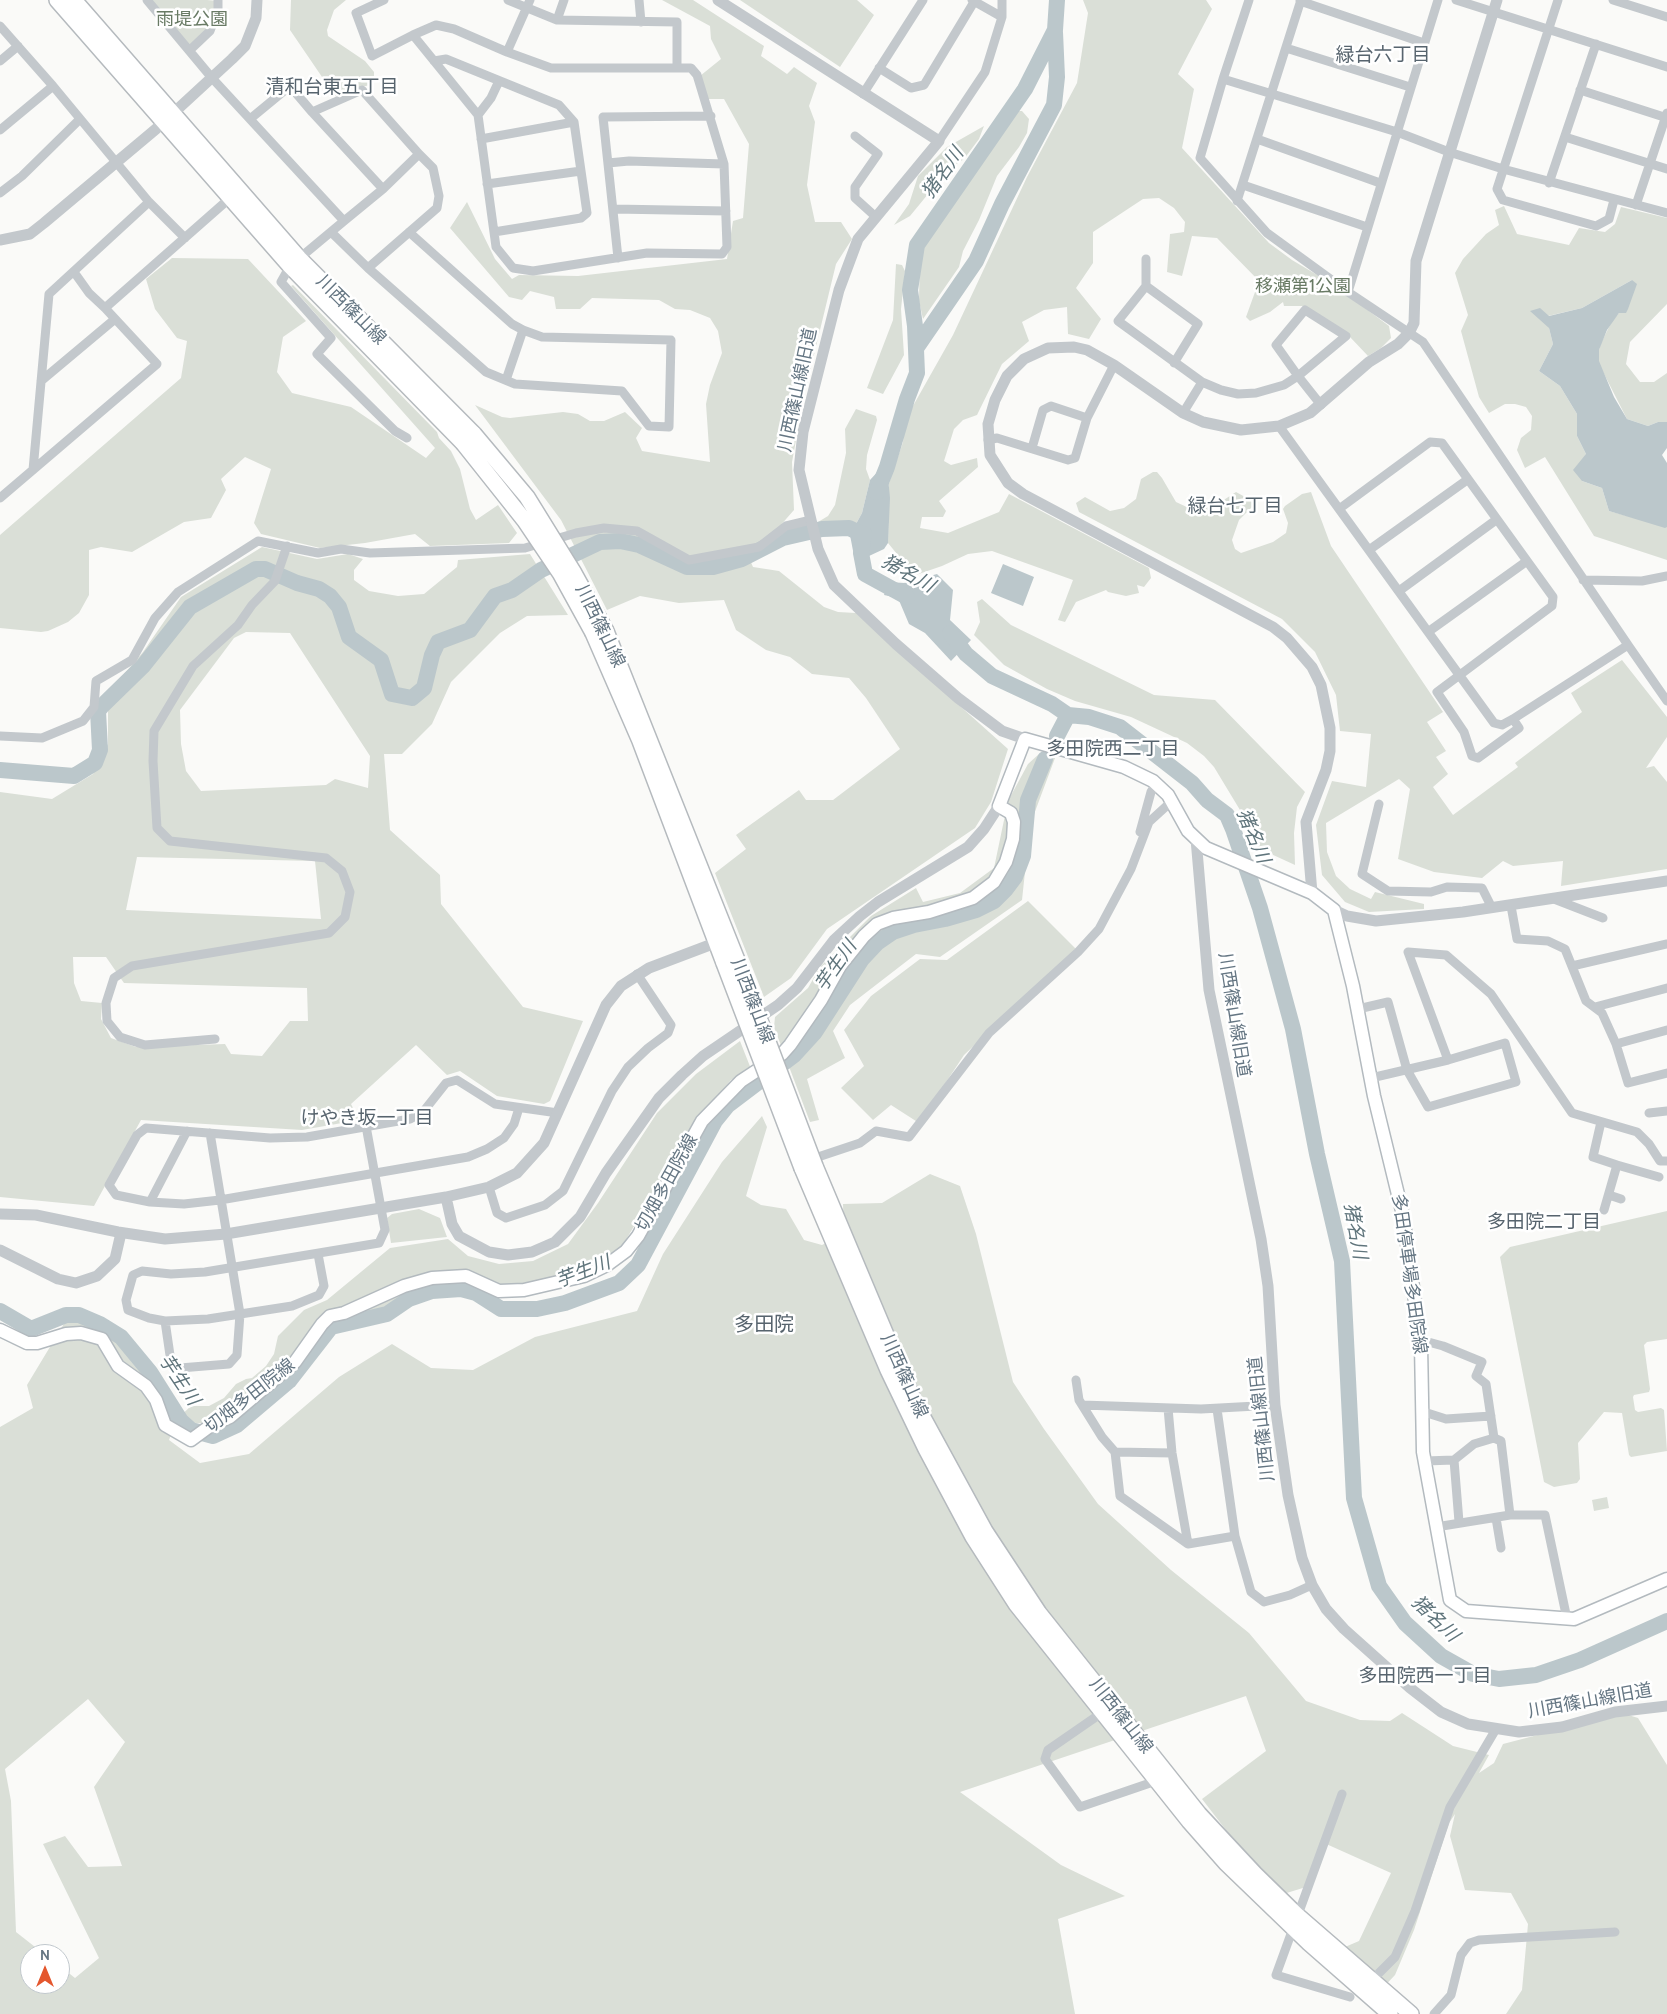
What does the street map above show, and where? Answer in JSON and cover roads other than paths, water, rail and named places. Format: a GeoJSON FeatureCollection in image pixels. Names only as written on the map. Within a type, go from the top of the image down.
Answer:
{"type":"FeatureCollection","features":[{"type":"Feature","properties":{"kind":"main road","name":"川西篠山線"},"geometry":{"type":"LineString","coordinates":[[57,0],[168,118],[294,262]]}},
{"type":"Feature","properties":{"kind":"main road","name":"川西篠山線"},"geometry":{"type":"LineString","coordinates":[[74,0],[230,198],[527,497],[574,573],[662,767],[722,941],[888,1370],[926,1449],[973,1537],[1016,1604],[1156,1781],[1226,1863],[1410,2014]]}},
{"type":"Feature","properties":{"kind":"main road"},"geometry":{"type":"LineString","coordinates":[[999,806],[1025,739],[1124,767],[1156,784],[1172,801],[1188,831],[1206,848],[1312,893],[1334,910]]}},
{"type":"Feature","properties":{"kind":"main road","name":"切畑多田院線"},"geometry":{"type":"LineString","coordinates":[[0,1330],[27,1343],[37,1343],[66,1334],[81,1333],[102,1339],[118,1366],[146,1386],[156,1400],[165,1425],[186,1439],[197,1438],[210,1426],[230,1417],[295,1362],[322,1324],[330,1316],[344,1313],[404,1286],[432,1278],[466,1276],[499,1291],[524,1290],[584,1276],[607,1266],[626,1251],[638,1236],[702,1121],[741,1081],[782,1054],[790,1046],[822,1000],[840,966],[864,936],[877,924],[893,918],[929,912],[973,898],[994,882],[1006,862],[1013,839],[1014,822],[1011,813],[999,806]]}},
{"type":"Feature","properties":{"kind":"main road","name":"多田停車場多田院線"},"geometry":{"type":"LineString","coordinates":[[1334,910],[1358,1009],[1371,1078],[1403,1215],[1421,1340],[1421,1411],[1425,1461],[1448,1596],[1461,1609],[1517,1616],[1574,1619],[1667,1579]]}},
{"type":"Feature","properties":{"kind":"main road","name":"川西篠山線"},"geometry":{"type":"LineString","coordinates":[[809,1164],[913,1399],[985,1531],[1039,1613],[1199,1814],[1255,1874],[1296,1922],[1390,2014]]}},
{"type":"Feature","properties":{"kind":"street"},"geometry":{"type":"LineString","coordinates":[[147,0],[212,78],[344,221]]}},
{"type":"Feature","properties":{"kind":"street"},"geometry":{"type":"LineString","coordinates":[[190,50],[210,31],[218,10],[215,0]]}},
{"type":"Feature","properties":{"kind":"street"},"geometry":{"type":"LineString","coordinates":[[0,240],[30,234],[168,118],[212,78],[245,46],[256,18],[256,0]]}},
{"type":"Feature","properties":{"kind":"street"},"geometry":{"type":"LineString","coordinates":[[384,0],[356,14],[372,56],[413,34],[436,25],[454,28],[507,52],[551,68],[691,68],[696,75],[724,164],[727,247],[722,254],[647,253],[533,271],[513,268],[496,247],[478,115],[413,34]]}},
{"type":"Feature","properties":{"kind":"street"},"geometry":{"type":"LineString","coordinates":[[508,0],[528,4],[557,20],[678,22],[677,68]]}},
{"type":"Feature","properties":{"kind":"street"},"geometry":{"type":"LineString","coordinates":[[557,20],[564,0]]}},
{"type":"Feature","properties":{"kind":"street"},"geometry":{"type":"LineString","coordinates":[[639,0],[641,22]]}},
{"type":"Feature","properties":{"kind":"street"},"geometry":{"type":"LineString","coordinates":[[718,0],[939,141]]}},
{"type":"Feature","properties":{"kind":"street"},"geometry":{"type":"LineString","coordinates":[[863,94],[923,0]]}},
{"type":"Feature","properties":{"kind":"street","name":"川西篠山線旧道"},"geometry":{"type":"LineString","coordinates":[[1002,0],[1002,17],[985,72],[939,141],[858,239],[839,290],[804,432],[798,470],[818,550],[834,585],[958,698],[1002,731],[1025,739]]}},
{"type":"Feature","properties":{"kind":"street"},"geometry":{"type":"LineString","coordinates":[[1249,0],[1200,158],[1267,233],[1348,292],[1423,342],[1667,701]]}},
{"type":"Feature","properties":{"kind":"street"},"geometry":{"type":"LineString","coordinates":[[1348,292],[1380,183],[1398,132],[1410,87],[1438,0]]}},
{"type":"Feature","properties":{"kind":"street"},"geometry":{"type":"LineString","coordinates":[[1456,0],[1667,67]]}},
{"type":"Feature","properties":{"kind":"street"},"geometry":{"type":"LineString","coordinates":[[1312,893],[1306,822],[1326,770],[1330,751],[1330,728],[1321,685],[1312,668],[1287,638],[1272,627],[1023,494],[1008,483],[997,470],[990,455],[988,424],[995,400],[1008,376],[1024,359],[1048,348],[1074,347],[1087,350],[1183,413],[1203,422],[1241,430],[1280,426],[1310,413],[1369,362],[1398,344],[1410,332],[1414,323],[1416,261],[1498,0]]}},
{"type":"Feature","properties":{"kind":"street"},"geometry":{"type":"LineString","coordinates":[[1558,0],[1497,189],[1502,200],[1596,226],[1609,219],[1614,200]]}},
{"type":"Feature","properties":{"kind":"street"},"geometry":{"type":"LineString","coordinates":[[1613,0],[1667,17]]}},
{"type":"Feature","properties":{"kind":"street"},"geometry":{"type":"LineString","coordinates":[[879,68],[911,88],[924,85],[973,1],[1002,17]]}},
{"type":"Feature","properties":{"kind":"street"},"geometry":{"type":"LineString","coordinates":[[1238,201],[1300,1],[1424,43]]}},
{"type":"Feature","properties":{"kind":"street"},"geometry":{"type":"LineString","coordinates":[[507,52],[528,4]]}},
{"type":"Feature","properties":{"kind":"street"},"geometry":{"type":"LineString","coordinates":[[0,26],[150,202],[185,238]]}},
{"type":"Feature","properties":{"kind":"street"},"geometry":{"type":"LineString","coordinates":[[1549,183],[1596,44]]}},
{"type":"Feature","properties":{"kind":"street"},"geometry":{"type":"LineString","coordinates":[[0,61],[18,46]]}},
{"type":"Feature","properties":{"kind":"street"},"geometry":{"type":"LineString","coordinates":[[1286,48],[1410,87]]}},
{"type":"Feature","properties":{"kind":"street"},"geometry":{"type":"LineString","coordinates":[[434,61],[446,59],[559,105],[574,122],[587,213],[581,218],[494,232]]}},
{"type":"Feature","properties":{"kind":"street"},"geometry":{"type":"LineString","coordinates":[[1223,79],[1270,95],[1398,132],[1449,152],[1549,183],[1667,213]]}},
{"type":"Feature","properties":{"kind":"street"},"geometry":{"type":"LineString","coordinates":[[478,115],[491,98],[499,81]]}},
{"type":"Feature","properties":{"kind":"street"},"geometry":{"type":"LineString","coordinates":[[0,130],[53,86]]}},
{"type":"Feature","properties":{"kind":"street"},"geometry":{"type":"LineString","coordinates":[[250,119],[290,86],[383,189]]}},
{"type":"Feature","properties":{"kind":"street"},"geometry":{"type":"LineString","coordinates":[[312,112],[362,90],[433,168],[439,196],[438,208],[368,268]]}},
{"type":"Feature","properties":{"kind":"street"},"geometry":{"type":"LineString","coordinates":[[1580,90],[1666,116],[1636,206]]}},
{"type":"Feature","properties":{"kind":"street"},"geometry":{"type":"LineString","coordinates":[[618,258],[603,117],[710,116]]}},
{"type":"Feature","properties":{"kind":"street"},"geometry":{"type":"LineString","coordinates":[[0,193],[22,176],[79,120]]}},
{"type":"Feature","properties":{"kind":"street"},"geometry":{"type":"LineString","coordinates":[[481,140],[574,122]]}},
{"type":"Feature","properties":{"kind":"street"},"geometry":{"type":"LineString","coordinates":[[855,136],[878,154],[855,188],[855,198],[876,217]]}},
{"type":"Feature","properties":{"kind":"street"},"geometry":{"type":"LineString","coordinates":[[1565,137],[1667,169]]}},
{"type":"Feature","properties":{"kind":"street"},"geometry":{"type":"LineString","coordinates":[[1257,139],[1380,183]]}},
{"type":"Feature","properties":{"kind":"street"},"geometry":{"type":"LineString","coordinates":[[407,438],[395,431],[316,354],[331,338],[281,282],[294,262],[383,189],[419,154]]}},
{"type":"Feature","properties":{"kind":"street"},"geometry":{"type":"LineString","coordinates":[[608,163],[629,161],[724,164]]}},
{"type":"Feature","properties":{"kind":"street"},"geometry":{"type":"LineString","coordinates":[[487,184],[581,171]]}},
{"type":"Feature","properties":{"kind":"street"},"geometry":{"type":"LineString","coordinates":[[1242,185],[1367,227]]}},
{"type":"Feature","properties":{"kind":"street"},"geometry":{"type":"LineString","coordinates":[[105,308],[230,198]]}},
{"type":"Feature","properties":{"kind":"street"},"geometry":{"type":"LineString","coordinates":[[34,470],[49,294],[150,202]]}},
{"type":"Feature","properties":{"kind":"street"},"geometry":{"type":"LineString","coordinates":[[614,209],[726,211]]}},
{"type":"Feature","properties":{"kind":"street"},"geometry":{"type":"LineString","coordinates":[[331,232],[368,268],[486,372],[516,384],[622,391],[649,426],[669,427],[671,340],[542,337],[522,330],[512,324],[409,232]]}},
{"type":"Feature","properties":{"kind":"street"},"geometry":{"type":"LineString","coordinates":[[1146,259],[1146,286],[1118,321],[1202,382],[1238,394],[1256,394],[1270,391],[1298,376],[1346,336],[1304,310],[1276,345],[1298,376],[1321,405]]}},
{"type":"Feature","properties":{"kind":"street"},"geometry":{"type":"LineString","coordinates":[[0,498],[157,364],[89,293],[74,272]]}},
{"type":"Feature","properties":{"kind":"street"},"geometry":{"type":"LineString","coordinates":[[1146,286],[1198,324],[1174,363]]}},
{"type":"Feature","properties":{"kind":"street"},"geometry":{"type":"LineString","coordinates":[[41,381],[115,319]]}},
{"type":"Feature","properties":{"kind":"street"},"geometry":{"type":"LineString","coordinates":[[506,380],[522,330]]}},
{"type":"Feature","properties":{"kind":"street"},"geometry":{"type":"LineString","coordinates":[[988,440],[997,438],[1068,460],[1075,458],[1087,418],[1114,366]]}},
{"type":"Feature","properties":{"kind":"street"},"geometry":{"type":"LineString","coordinates":[[1183,413],[1202,382]]}},
{"type":"Feature","properties":{"kind":"street"},"geometry":{"type":"LineString","coordinates":[[1032,448],[1043,410],[1051,406],[1087,418]]}},
{"type":"Feature","properties":{"kind":"street"},"geometry":{"type":"LineString","coordinates":[[1280,426],[1494,723],[1502,725],[1513,719],[1628,645]]}},
{"type":"Feature","properties":{"kind":"street"},"geometry":{"type":"LineString","coordinates":[[1339,509],[1430,442],[1442,442],[1467,480],[1553,597],[1552,606],[1437,692],[1464,732],[1472,756],[1478,758],[1519,728],[1513,719]]}},
{"type":"Feature","properties":{"kind":"street"},"geometry":{"type":"LineString","coordinates":[[1369,550],[1467,480]]}},
{"type":"Feature","properties":{"kind":"street"},"geometry":{"type":"LineString","coordinates":[[1399,591],[1496,520]]}},
{"type":"Feature","properties":{"kind":"street"},"geometry":{"type":"LineString","coordinates":[[0,736],[42,738],[83,721],[94,707],[96,681],[132,660],[155,618],[178,592],[258,541],[286,549],[318,553],[341,550],[370,552],[524,548],[576,533],[604,528],[637,531],[689,560],[759,547],[786,526],[812,527]]}},
{"type":"Feature","properties":{"kind":"street"},"geometry":{"type":"LineString","coordinates":[[215,1039],[146,1045],[120,1037],[107,1021],[106,1003],[114,978],[132,966],[329,933],[345,917],[350,892],[342,871],[326,858],[170,841],[157,828],[153,761],[154,731],[193,666],[238,625],[252,606],[275,581],[286,549]]}},
{"type":"Feature","properties":{"kind":"street"},"geometry":{"type":"LineString","coordinates":[[1428,632],[1527,561]]}},
{"type":"Feature","properties":{"kind":"street"},"geometry":{"type":"LineString","coordinates":[[1583,580],[1642,581],[1667,576]]}},
{"type":"Feature","properties":{"kind":"street"},"geometry":{"type":"LineString","coordinates":[[1131,868],[1151,792],[1156,784]]}},
{"type":"Feature","properties":{"kind":"street"},"geometry":{"type":"LineString","coordinates":[[809,1164],[860,1143],[876,1131],[909,1137],[989,1033],[1078,952],[1099,929],[1131,868],[1149,822],[1172,801]]}},
{"type":"Feature","properties":{"kind":"street"},"geometry":{"type":"LineString","coordinates":[[1379,804],[1362,874],[1388,891],[1431,892],[1447,887],[1482,888],[1492,908]]}},
{"type":"Feature","properties":{"kind":"street"},"geometry":{"type":"LineString","coordinates":[[446,1197],[452,1224],[459,1236],[488,1252],[508,1255],[532,1252],[555,1242],[580,1217],[606,1173],[659,1098],[682,1074],[704,1056],[778,1005],[797,988],[834,940],[860,916],[878,902],[968,846],[984,829],[999,806]]}},
{"type":"Feature","properties":{"kind":"street","name":"川西篠山線旧道"},"geometry":{"type":"LineString","coordinates":[[1196,839],[1208,990],[1261,1239],[1268,1286],[1275,1405],[1288,1494],[1302,1558],[1312,1585],[1326,1609],[1344,1629],[1410,1688],[1442,1712],[1468,1724],[1519,1732],[1562,1728],[1615,1712],[1667,1706]]}},
{"type":"Feature","properties":{"kind":"street"},"geometry":{"type":"LineString","coordinates":[[1334,910],[1347,916],[1376,921],[1511,906],[1667,881]]}},
{"type":"Feature","properties":{"kind":"street"},"geometry":{"type":"LineString","coordinates":[[1554,899],[1603,918]]}},
{"type":"Feature","properties":{"kind":"street"},"geometry":{"type":"LineString","coordinates":[[1511,906],[1517,939],[1548,941],[1565,949],[1586,1001],[1602,1013],[1616,1044],[1628,1083],[1667,1073]]}},
{"type":"Feature","properties":{"kind":"street"},"geometry":{"type":"LineString","coordinates":[[0,1214],[36,1215],[165,1239],[226,1234],[446,1197],[489,1187],[517,1173],[536,1155],[544,1143],[606,1006],[620,986],[649,968],[722,941]]}},
{"type":"Feature","properties":{"kind":"street"},"geometry":{"type":"LineString","coordinates":[[1572,966],[1667,944]]}},
{"type":"Feature","properties":{"kind":"street"},"geometry":{"type":"LineString","coordinates":[[1448,1060],[1408,952],[1446,955],[1491,994],[1572,1113],[1637,1132],[1649,1144],[1660,1161],[1667,1161]]}},
{"type":"Feature","properties":{"kind":"street"},"geometry":{"type":"LineString","coordinates":[[489,1187],[497,1213],[506,1218],[545,1205],[564,1191],[612,1091],[628,1068],[648,1048],[668,1033],[671,1025],[637,974]]}},
{"type":"Feature","properties":{"kind":"street"},"geometry":{"type":"LineString","coordinates":[[1594,1007],[1667,988]]}},
{"type":"Feature","properties":{"kind":"street"},"geometry":{"type":"LineString","coordinates":[[1358,1009],[1388,1002],[1407,1070],[1428,1107],[1516,1082],[1506,1043],[1448,1060],[1407,1070],[1371,1078]]}},
{"type":"Feature","properties":{"kind":"street"},"geometry":{"type":"LineString","coordinates":[[1616,1044],[1667,1030]]}},
{"type":"Feature","properties":{"kind":"street"},"geometry":{"type":"LineString","coordinates":[[519,1108],[514,1124],[504,1138],[487,1150],[468,1157],[220,1200],[184,1204],[150,1202],[116,1195],[109,1185],[136,1135],[146,1128],[270,1138],[307,1136],[410,1119],[423,1112],[446,1083],[457,1080],[495,1104],[558,1114]]}},
{"type":"Feature","properties":{"kind":"street"},"geometry":{"type":"LineString","coordinates":[[1649,1114],[1667,1111]]}},
{"type":"Feature","properties":{"kind":"street"},"geometry":{"type":"LineString","coordinates":[[1602,1122],[1593,1157],[1659,1178]]}},
{"type":"Feature","properties":{"kind":"street"},"geometry":{"type":"LineString","coordinates":[[318,1254],[324,1286],[319,1295],[292,1306],[208,1319],[165,1321],[149,1318],[128,1310],[126,1300],[133,1275],[142,1271],[171,1274],[232,1268],[379,1243],[385,1230],[366,1126]]}},
{"type":"Feature","properties":{"kind":"street"},"geometry":{"type":"LineString","coordinates":[[150,1202],[186,1131]]}},
{"type":"Feature","properties":{"kind":"street"},"geometry":{"type":"LineString","coordinates":[[165,1321],[171,1362],[180,1368],[229,1364],[237,1356],[240,1314],[210,1133]]}},
{"type":"Feature","properties":{"kind":"street"},"geometry":{"type":"LineString","coordinates":[[1604,1210],[1617,1165]]}},
{"type":"Feature","properties":{"kind":"street"},"geometry":{"type":"LineString","coordinates":[[1609,1195],[1621,1199]]}},
{"type":"Feature","properties":{"kind":"street"},"geometry":{"type":"LineString","coordinates":[[0,1250],[58,1279],[76,1283],[97,1276],[115,1258],[121,1232]]}},
{"type":"Feature","properties":{"kind":"street"},"geometry":{"type":"LineString","coordinates":[[1421,1340],[1449,1348],[1482,1362],[1476,1376],[1486,1384],[1494,1438]]}},
{"type":"Feature","properties":{"kind":"street"},"geometry":{"type":"LineString","coordinates":[[1076,1380],[1082,1405],[1102,1437],[1115,1452],[1120,1496],[1188,1544],[1235,1536]]}},
{"type":"Feature","properties":{"kind":"street"},"geometry":{"type":"LineString","coordinates":[[1082,1405],[1217,1409],[1275,1405]]}},
{"type":"Feature","properties":{"kind":"street"},"geometry":{"type":"LineString","coordinates":[[1168,1408],[1172,1453],[1188,1544]]}},
{"type":"Feature","properties":{"kind":"street"},"geometry":{"type":"LineString","coordinates":[[1217,1409],[1235,1536],[1251,1592],[1264,1602],[1290,1596],[1312,1585]]}},
{"type":"Feature","properties":{"kind":"street"},"geometry":{"type":"LineString","coordinates":[[1421,1411],[1446,1419],[1491,1416]]}},
{"type":"Feature","properties":{"kind":"street"},"geometry":{"type":"LineString","coordinates":[[1425,1461],[1454,1460],[1474,1444],[1494,1438],[1500,1441],[1510,1515]]}},
{"type":"Feature","properties":{"kind":"street"},"geometry":{"type":"LineString","coordinates":[[1115,1452],[1172,1453]]}},
{"type":"Feature","properties":{"kind":"street"},"geometry":{"type":"LineString","coordinates":[[1454,1460],[1459,1522]]}},
{"type":"Feature","properties":{"kind":"street"},"geometry":{"type":"LineString","coordinates":[[1436,1527],[1510,1515],[1544,1515],[1567,1619]]}},
{"type":"Feature","properties":{"kind":"street"},"geometry":{"type":"LineString","coordinates":[[1496,1518],[1501,1548]]}},
{"type":"Feature","properties":{"kind":"street"},"geometry":{"type":"LineString","coordinates":[[1103,1712],[1048,1750],[1045,1759],[1080,1807],[1156,1781]]}},
{"type":"Feature","properties":{"kind":"street"},"geometry":{"type":"LineString","coordinates":[[1379,1973],[1395,1957],[1415,1911],[1450,1807],[1496,1729]]}},
{"type":"Feature","properties":{"kind":"street"},"geometry":{"type":"LineString","coordinates":[[1342,1794],[1276,1974],[1350,1997]]}},
{"type":"Feature","properties":{"kind":"street"},"geometry":{"type":"LineString","coordinates":[[1434,2014],[1450,1995],[1461,1955],[1470,1943],[1479,1940],[1615,1932]]}},
{"type":"Feature","properties":{"kind":"waterway","name":"猪名川"},"geometry":{"type":"LineString","coordinates":[[877,492],[887,467],[907,399],[917,373],[915,326],[910,290],[917,245],[1025,89],[1055,30],[1057,0]]}},
{"type":"Feature","properties":{"kind":"waterway"},"geometry":{"type":"LineString","coordinates":[[917,347],[976,261],[1002,204],[1054,105],[1057,77],[1055,32]]}},
{"type":"Feature","properties":{"kind":"waterway"},"geometry":{"type":"LineString","coordinates":[[0,770],[74,776],[95,763],[100,750],[98,711],[102,706],[143,666],[190,607],[256,569],[265,569],[297,583],[319,589],[330,596],[339,607],[349,637],[381,660],[392,694],[412,698],[424,688],[432,655],[438,642],[470,630],[495,596],[512,590],[541,570],[600,542],[620,541],[639,545],[687,567],[713,567],[742,559],[783,538],[822,529],[849,528],[864,535]]}},
{"type":"Feature","properties":{"kind":"waterway","name":"猪名川"},"geometry":{"type":"LineString","coordinates":[[864,534],[861,553],[865,574],[907,597]]}},
{"type":"Feature","properties":{"kind":"waterway","name":"猪名川"},"geometry":{"type":"LineString","coordinates":[[950,633],[966,654],[992,676],[1052,704],[1068,715],[1089,717],[1120,727],[1192,783],[1207,800],[1227,815],[1260,908],[1293,1029],[1317,1154],[1342,1261],[1354,1498],[1379,1586],[1405,1623],[1441,1656],[1473,1674],[1499,1679],[1536,1675],[1580,1660],[1667,1621]]}},
{"type":"Feature","properties":{"kind":"waterway","name":"芋生川"},"geometry":{"type":"LineString","coordinates":[[1057,736],[1068,715]]}},
{"type":"Feature","properties":{"kind":"waterway","name":"芋生川"},"geometry":{"type":"LineString","coordinates":[[0,1311],[31,1329],[66,1315],[79,1315],[100,1324],[121,1337],[150,1372],[181,1421],[191,1430],[213,1436],[237,1425],[289,1381],[331,1327],[387,1314],[409,1299],[432,1291],[461,1289],[476,1293],[501,1309],[537,1309],[565,1303],[619,1283],[638,1265],[715,1121],[728,1105],[794,1055],[815,1032],[862,959],[877,943],[893,932],[976,910],[994,901],[1006,889],[1015,877],[1023,856],[1028,800],[1045,759]]}},
{"type":"Feature","properties":{"kind":"district","name":"緑台六丁目"},"geometry":{"type":"Point","coordinates":[1383,55]}},
{"type":"Feature","properties":{"kind":"district","name":"清和台東五丁目"},"geometry":{"type":"Point","coordinates":[332,87]}},
{"type":"Feature","properties":{"kind":"district","name":"緑台七丁目"},"geometry":{"type":"Point","coordinates":[1235,506]}},
{"type":"Feature","properties":{"kind":"district","name":"多田院西二丁目"},"geometry":{"type":"Point","coordinates":[1113,749]}},
{"type":"Feature","properties":{"kind":"district","name":"けやき坂一丁目"},"geometry":{"type":"Point","coordinates":[367,1118]}},
{"type":"Feature","properties":{"kind":"district","name":"多田院二丁目"},"geometry":{"type":"Point","coordinates":[1544,1222]}},
{"type":"Feature","properties":{"kind":"district","name":"多田院"},"geometry":{"type":"Point","coordinates":[764,1325]}},
{"type":"Feature","properties":{"kind":"district","name":"多田院西一丁目"},"geometry":{"type":"Point","coordinates":[1425,1676]}},
{"type":"Feature","properties":{"kind":"park label","name":"雨堤公園"},"geometry":{"type":"Point","coordinates":[192,20]}},
{"type":"Feature","properties":{"kind":"park label","name":"移瀬第1公園"},"geometry":{"type":"Point","coordinates":[1303,287]}}]}
